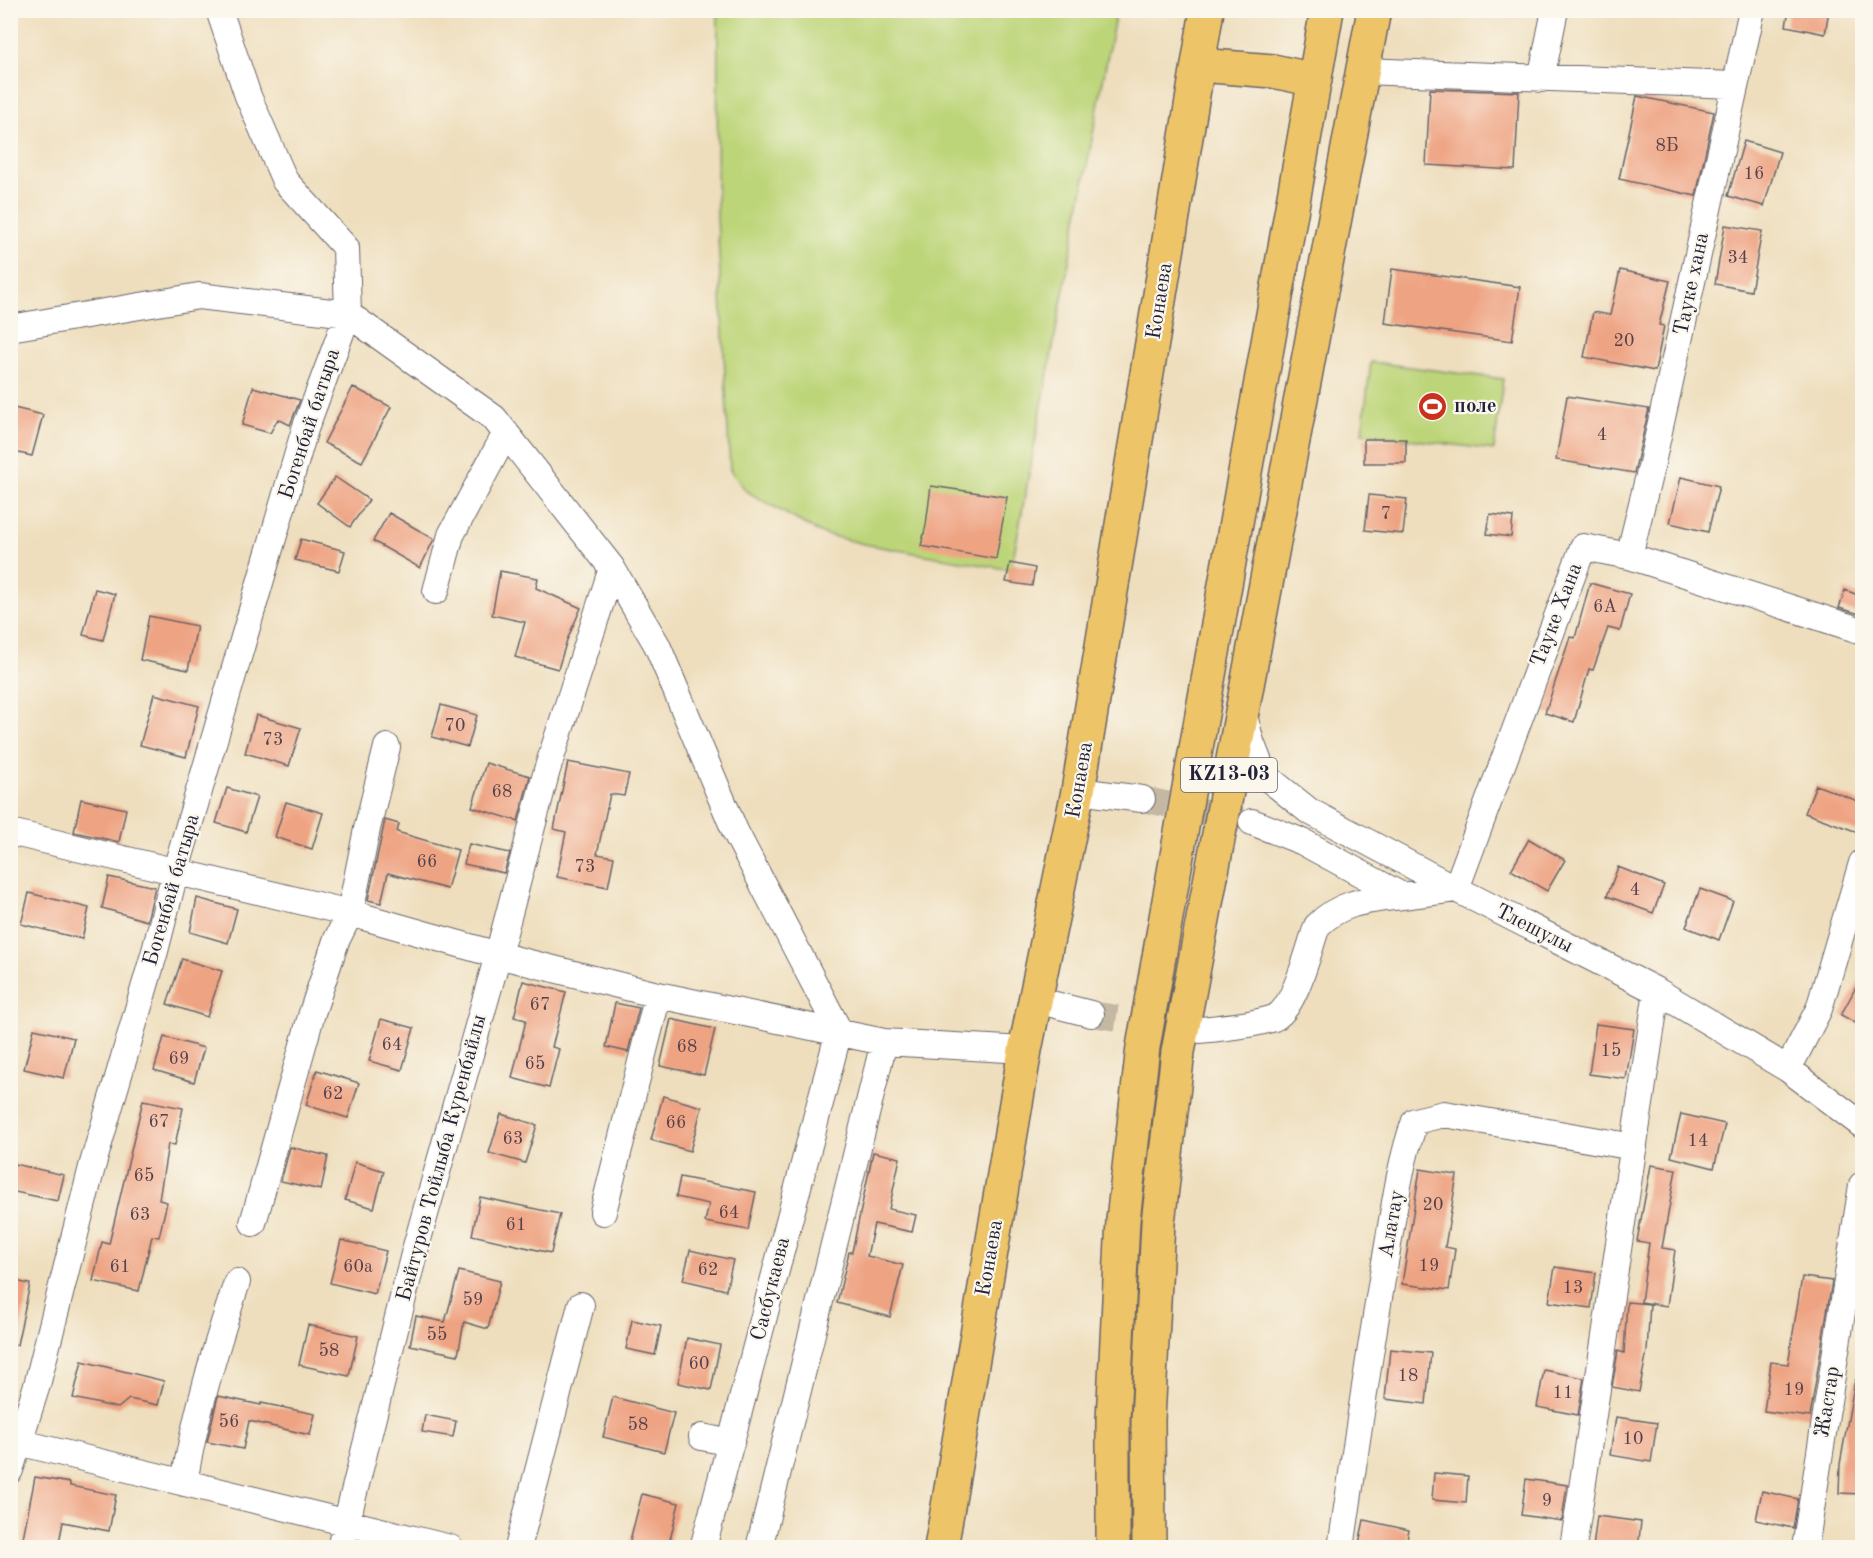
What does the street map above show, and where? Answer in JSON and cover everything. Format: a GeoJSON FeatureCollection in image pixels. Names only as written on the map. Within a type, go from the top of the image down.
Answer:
{"type":"FeatureCollection","features":[{"type":"Feature","properties":{"kind":"main road","name":"Конаева"},"geometry":{"type":"LineString","coordinates":[[941,1548],[1025,1050],[1078,791],[1207,10]]}},
{"type":"Feature","properties":{"kind":"main road","name":"KZ13-03"},"geometry":{"type":"LineString","coordinates":[[1113,1548],[1113,1420],[1123,1220],[1143,1047],[1327,10]]}},
{"type":"Feature","properties":{"kind":"main road","name":"KZ13-03"},"geometry":{"type":"LineString","coordinates":[[1149,1548],[1148,1420],[1158,1223],[1178,1052],[1374,10]]}},
{"type":"Feature","properties":{"kind":"main road"},"geometry":{"type":"LineString","coordinates":[[1199,65],[1273,71],[1315,80]]}},
{"type":"Feature","properties":{"kind":"street"},"geometry":{"type":"LineString","coordinates":[[219,10],[248,96],[285,181],[346,248],[348,314]]}},
{"type":"Feature","properties":{"kind":"street"},"geometry":{"type":"LineString","coordinates":[[1541,79],[1555,10]]}},
{"type":"Feature","properties":{"kind":"street","name":"Тауке хана"},"geometry":{"type":"LineString","coordinates":[[1629,556],[1655,452],[1752,10]]}},
{"type":"Feature","properties":{"kind":"street"},"geometry":{"type":"LineString","coordinates":[[1362,71],[1735,85]]}},
{"type":"Feature","properties":{"kind":"street"},"geometry":{"type":"LineString","coordinates":[[10,327],[199,296],[348,314],[494,418],[612,568],[657,645],[735,831],[838,1031]]}},
{"type":"Feature","properties":{"kind":"street","name":"Богенбай батыра"},"geometry":{"type":"LineString","coordinates":[[10,1470],[14,1441],[42,1364],[92,1167],[155,951],[175,873],[305,429],[348,314]]}},
{"type":"Feature","properties":{"kind":"street"},"geometry":{"type":"LineString","coordinates":[[436,591],[451,535],[506,433]]}},
{"type":"Feature","properties":{"kind":"street","name":"Тауке Хана"},"geometry":{"type":"LineString","coordinates":[[1456,889],[1583,548],[1629,556],[1863,631]]}},
{"type":"Feature","properties":{"kind":"street","name":"Байтуров Тойлыба Куренбайлы"},"geometry":{"type":"LineString","coordinates":[[340,1548],[415,1250],[498,955],[547,770],[612,568]]}},
{"type":"Feature","properties":{"kind":"street","name":"Тлешулы"},"geometry":{"type":"LineString","coordinates":[[1242,707],[1251,742],[1264,775],[1309,811],[1657,991],[1788,1069],[1863,1125]]}},
{"type":"Feature","properties":{"kind":"street"},"geometry":{"type":"LineString","coordinates":[[253,1223],[312,1013],[336,941],[350,913],[387,747]]}},
{"type":"Feature","properties":{"kind":"street"},"geometry":{"type":"LineString","coordinates":[[1078,791],[1142,799]]}},
{"type":"Feature","properties":{"kind":"street"},"geometry":{"type":"LineString","coordinates":[[1252,822],[1303,842],[1402,896]]}},
{"type":"Feature","properties":{"kind":"street"},"geometry":{"type":"LineString","coordinates":[[10,832],[350,913],[498,955],[658,994],[884,1042],[1025,1050]]}},
{"type":"Feature","properties":{"kind":"street"},"geometry":{"type":"LineString","coordinates":[[1788,1069],[1819,1009],[1863,863]]}},
{"type":"Feature","properties":{"kind":"street"},"geometry":{"type":"LineString","coordinates":[[1200,1030],[1231,1027],[1275,1017],[1288,1004],[1317,926],[1326,917],[1355,902],[1456,889]]}},
{"type":"Feature","properties":{"kind":"street"},"geometry":{"type":"LineString","coordinates":[[1573,1548],[1657,991]]}},
{"type":"Feature","properties":{"kind":"street"},"geometry":{"type":"LineString","coordinates":[[603,1212],[658,994]]}},
{"type":"Feature","properties":{"kind":"street"},"geometry":{"type":"LineString","coordinates":[[1036,1000],[1091,1014]]}},
{"type":"Feature","properties":{"kind":"street","name":"Сасбукаева"},"geometry":{"type":"LineString","coordinates":[[703,1548],[838,1031]]}},
{"type":"Feature","properties":{"kind":"street"},"geometry":{"type":"LineString","coordinates":[[759,1548],[884,1042]]}},
{"type":"Feature","properties":{"kind":"street","name":"Алатау"},"geometry":{"type":"LineString","coordinates":[[1341,1548],[1395,1203],[1407,1143],[1415,1121],[1444,1114],[1634,1147]]}},
{"type":"Feature","properties":{"kind":"street","name":"Жастар"},"geometry":{"type":"LineString","coordinates":[[1805,1548],[1863,1185]]}},
{"type":"Feature","properties":{"kind":"street"},"geometry":{"type":"LineString","coordinates":[[184,1483],[205,1392],[237,1281]]}},
{"type":"Feature","properties":{"kind":"street"},"geometry":{"type":"LineString","coordinates":[[518,1548],[581,1305]]}},
{"type":"Feature","properties":{"kind":"street"},"geometry":{"type":"LineString","coordinates":[[702,1437],[731,1443]]}},
{"type":"Feature","properties":{"kind":"street"},"geometry":{"type":"LineString","coordinates":[[14,1441],[450,1548]]}},
{"type":"Feature","properties":{"kind":"green space"},"geometry":{"type":"Polygon","coordinates":[[[718,11],[1116,11],[1011,570],[864,544],[820,533],[746,491],[730,470],[717,217],[718,11]]]}},
{"type":"Feature","properties":{"kind":"green space","name":"поле"},"geometry":{"type":"Polygon","coordinates":[[[1371,362],[1503,379],[1494,450],[1362,433],[1371,362]]]}},
{"type":"Feature","properties":{"kind":"building"},"geometry":{"type":"Polygon","coordinates":[[[1789,10],[1829,10],[1825,34],[1786,26],[1789,10]]]}},
{"type":"Feature","properties":{"kind":"building"},"geometry":{"type":"Polygon","coordinates":[[[1430,89],[1519,92],[1515,170],[1426,165],[1430,89]]]}},
{"type":"Feature","properties":{"kind":"building"},"geometry":{"type":"Polygon","coordinates":[[[1637,96],[1714,112],[1696,196],[1619,179],[1637,96]]]}},
{"type":"Feature","properties":{"kind":"building"},"geometry":{"type":"Polygon","coordinates":[[[1744,141],[1780,152],[1764,206],[1728,196],[1744,141]]]}},
{"type":"Feature","properties":{"kind":"building"},"geometry":{"type":"Polygon","coordinates":[[[1725,225],[1762,231],[1751,291],[1715,284],[1725,225]]]}},
{"type":"Feature","properties":{"kind":"building"},"geometry":{"type":"Polygon","coordinates":[[[1392,269],[1520,287],[1512,341],[1385,323],[1392,269]]]}},
{"type":"Feature","properties":{"kind":"building"},"geometry":{"type":"Polygon","coordinates":[[[1620,270],[1670,281],[1659,325],[1664,326],[1655,371],[1584,357],[1593,312],[1610,315],[1620,270]]]}},
{"type":"Feature","properties":{"kind":"building"},"geometry":{"type":"Polygon","coordinates":[[[253,387],[300,400],[290,425],[278,419],[270,433],[242,425],[253,387]]]}},
{"type":"Feature","properties":{"kind":"building"},"geometry":{"type":"Polygon","coordinates":[[[353,387],[391,407],[362,462],[324,443],[353,387]]]}},
{"type":"Feature","properties":{"kind":"building"},"geometry":{"type":"Polygon","coordinates":[[[1567,396],[1649,409],[1634,473],[1556,460],[1567,396]]]}},
{"type":"Feature","properties":{"kind":"building"},"geometry":{"type":"Polygon","coordinates":[[[10,407],[43,415],[32,456],[10,451],[10,407]]]}},
{"type":"Feature","properties":{"kind":"building"},"geometry":{"type":"Polygon","coordinates":[[[1364,439],[1406,439],[1406,463],[1364,463],[1364,439]]]}},
{"type":"Feature","properties":{"kind":"building"},"geometry":{"type":"Polygon","coordinates":[[[335,477],[369,500],[350,527],[317,503],[335,477]]]}},
{"type":"Feature","properties":{"kind":"building"},"geometry":{"type":"Polygon","coordinates":[[[1681,477],[1719,486],[1708,532],[1670,523],[1681,477]]]}},
{"type":"Feature","properties":{"kind":"building"},"geometry":{"type":"Polygon","coordinates":[[[931,486],[1007,497],[996,559],[921,546],[931,486]]]}},
{"type":"Feature","properties":{"kind":"building"},"geometry":{"type":"Polygon","coordinates":[[[1369,495],[1407,499],[1403,534],[1365,530],[1369,495]]]}},
{"type":"Feature","properties":{"kind":"building"},"geometry":{"type":"Polygon","coordinates":[[[389,513],[434,539],[420,568],[373,541],[389,513]]]}},
{"type":"Feature","properties":{"kind":"building"},"geometry":{"type":"Polygon","coordinates":[[[1490,514],[1513,517],[1511,537],[1487,534],[1490,514]]]}},
{"type":"Feature","properties":{"kind":"building"},"geometry":{"type":"Polygon","coordinates":[[[301,539],[345,551],[339,571],[295,560],[301,539]]]}},
{"type":"Feature","properties":{"kind":"building"},"geometry":{"type":"Polygon","coordinates":[[[1010,563],[1035,568],[1032,586],[1006,582],[1010,563]]]}},
{"type":"Feature","properties":{"kind":"building"},"geometry":{"type":"Polygon","coordinates":[[[500,571],[538,578],[536,588],[581,608],[567,640],[558,669],[515,657],[525,622],[492,615],[500,571]]]}},
{"type":"Feature","properties":{"kind":"building"},"geometry":{"type":"Polygon","coordinates":[[[1590,583],[1630,594],[1620,631],[1608,628],[1593,670],[1589,669],[1574,722],[1545,713],[1570,637],[1575,638],[1590,583]]]}},
{"type":"Feature","properties":{"kind":"building"},"geometry":{"type":"Polygon","coordinates":[[[95,589],[115,594],[103,640],[83,635],[95,589]]]}},
{"type":"Feature","properties":{"kind":"building"},"geometry":{"type":"Polygon","coordinates":[[[1845,590],[1863,597],[1863,615],[1839,608],[1845,590]]]}},
{"type":"Feature","properties":{"kind":"building"},"geometry":{"type":"Polygon","coordinates":[[[149,616],[197,626],[188,670],[140,660],[149,616]]]}},
{"type":"Feature","properties":{"kind":"building"},"geometry":{"type":"Polygon","coordinates":[[[154,694],[199,706],[186,757],[140,745],[154,694]]]}},
{"type":"Feature","properties":{"kind":"building"},"geometry":{"type":"Polygon","coordinates":[[[441,705],[477,715],[468,747],[432,737],[441,705]]]}},
{"type":"Feature","properties":{"kind":"building"},"geometry":{"type":"Polygon","coordinates":[[[256,715],[301,728],[289,766],[245,753],[256,715]]]}},
{"type":"Feature","properties":{"kind":"building"},"geometry":{"type":"Polygon","coordinates":[[[568,762],[629,774],[624,796],[610,794],[597,854],[614,857],[608,887],[557,877],[566,832],[554,829],[568,762]]]}},
{"type":"Feature","properties":{"kind":"building"},"geometry":{"type":"Polygon","coordinates":[[[486,763],[530,776],[518,821],[472,807],[486,763]]]}},
{"type":"Feature","properties":{"kind":"building"},"geometry":{"type":"Polygon","coordinates":[[[1816,785],[1863,803],[1863,834],[1805,813],[1816,785]]]}},
{"type":"Feature","properties":{"kind":"building"},"geometry":{"type":"Polygon","coordinates":[[[227,788],[257,797],[246,832],[216,823],[227,788]]]}},
{"type":"Feature","properties":{"kind":"building"},"geometry":{"type":"Polygon","coordinates":[[[81,799],[126,809],[119,842],[74,832],[81,799]]]}},
{"type":"Feature","properties":{"kind":"building"},"geometry":{"type":"Polygon","coordinates":[[[286,802],[323,813],[312,849],[275,837],[286,802]]]}},
{"type":"Feature","properties":{"kind":"building"},"geometry":{"type":"Polygon","coordinates":[[[385,820],[399,824],[397,832],[458,850],[447,889],[388,873],[381,903],[368,900],[385,820]]]}},
{"type":"Feature","properties":{"kind":"building"},"geometry":{"type":"Polygon","coordinates":[[[1529,839],[1565,860],[1547,891],[1511,870],[1529,839]]]}},
{"type":"Feature","properties":{"kind":"building"},"geometry":{"type":"Polygon","coordinates":[[[469,844],[510,853],[504,873],[464,864],[469,844]]]}},
{"type":"Feature","properties":{"kind":"building"},"geometry":{"type":"Polygon","coordinates":[[[1618,867],[1664,885],[1653,913],[1607,896],[1618,867]]]}},
{"type":"Feature","properties":{"kind":"building"},"geometry":{"type":"Polygon","coordinates":[[[109,877],[155,887],[147,921],[102,908],[109,877]]]}},
{"type":"Feature","properties":{"kind":"building"},"geometry":{"type":"Polygon","coordinates":[[[1700,889],[1733,901],[1719,940],[1686,927],[1700,889]]]}},
{"type":"Feature","properties":{"kind":"building"},"geometry":{"type":"Polygon","coordinates":[[[29,893],[89,908],[82,939],[21,924],[29,893]]]}},
{"type":"Feature","properties":{"kind":"building"},"geometry":{"type":"Polygon","coordinates":[[[197,898],[237,909],[228,943],[190,932],[197,898]]]}},
{"type":"Feature","properties":{"kind":"building"},"geometry":{"type":"Polygon","coordinates":[[[182,959],[222,971],[207,1017],[167,1004],[182,959]]]}},
{"type":"Feature","properties":{"kind":"building"},"geometry":{"type":"Polygon","coordinates":[[[1863,974],[1863,1027],[1841,1015],[1863,974]]]}},
{"type":"Feature","properties":{"kind":"building"},"geometry":{"type":"Polygon","coordinates":[[[523,981],[566,992],[552,1047],[559,1049],[549,1088],[512,1078],[526,1020],[514,1017],[523,981]]]}},
{"type":"Feature","properties":{"kind":"building"},"geometry":{"type":"Polygon","coordinates":[[[615,1003],[639,1008],[628,1052],[606,1047],[615,1003]]]}},
{"type":"Feature","properties":{"kind":"building"},"geometry":{"type":"Polygon","coordinates":[[[381,1019],[414,1028],[402,1070],[369,1061],[381,1019]]]}},
{"type":"Feature","properties":{"kind":"building"},"geometry":{"type":"Polygon","coordinates":[[[671,1019],[715,1029],[704,1075],[660,1066],[671,1019]]]}},
{"type":"Feature","properties":{"kind":"building"},"geometry":{"type":"Polygon","coordinates":[[[1596,1024],[1634,1029],[1626,1079],[1589,1074],[1596,1024]]]}},
{"type":"Feature","properties":{"kind":"building"},"geometry":{"type":"Polygon","coordinates":[[[34,1029],[74,1038],[64,1078],[24,1069],[34,1029]]]}},
{"type":"Feature","properties":{"kind":"building"},"geometry":{"type":"Polygon","coordinates":[[[164,1037],[204,1048],[194,1082],[154,1070],[164,1037]]]}},
{"type":"Feature","properties":{"kind":"building"},"geometry":{"type":"Polygon","coordinates":[[[317,1070],[359,1083],[348,1118],[306,1105],[317,1070]]]}},
{"type":"Feature","properties":{"kind":"building"},"geometry":{"type":"Polygon","coordinates":[[[663,1096],[702,1107],[690,1151],[651,1140],[663,1096]]]}},
{"type":"Feature","properties":{"kind":"building"},"geometry":{"type":"Polygon","coordinates":[[[143,1100],[183,1108],[175,1145],[168,1144],[159,1200],[167,1202],[159,1237],[152,1236],[139,1291],[93,1281],[102,1242],[109,1244],[143,1100]]]}},
{"type":"Feature","properties":{"kind":"building"},"geometry":{"type":"Polygon","coordinates":[[[501,1114],[537,1125],[525,1163],[489,1153],[501,1114]]]}},
{"type":"Feature","properties":{"kind":"building"},"geometry":{"type":"Polygon","coordinates":[[[1681,1114],[1725,1124],[1714,1168],[1671,1157],[1681,1114]]]}},
{"type":"Feature","properties":{"kind":"building"},"geometry":{"type":"Polygon","coordinates":[[[290,1147],[328,1156],[321,1190],[281,1181],[290,1147]]]}},
{"type":"Feature","properties":{"kind":"building"},"geometry":{"type":"Polygon","coordinates":[[[873,1152],[900,1158],[889,1209],[916,1215],[912,1232],[874,1224],[867,1256],[903,1265],[890,1317],[837,1303],[849,1252],[852,1252],[873,1152]]]}},
{"type":"Feature","properties":{"kind":"building"},"geometry":{"type":"Polygon","coordinates":[[[355,1162],[384,1171],[374,1208],[345,1200],[355,1162]]]}},
{"type":"Feature","properties":{"kind":"building"},"geometry":{"type":"Polygon","coordinates":[[[10,1163],[64,1175],[58,1201],[10,1191],[10,1163]]]}},
{"type":"Feature","properties":{"kind":"building"},"geometry":{"type":"Polygon","coordinates":[[[1651,1165],[1676,1169],[1662,1248],[1675,1250],[1667,1306],[1641,1302],[1649,1243],[1637,1241],[1651,1165]]]}},
{"type":"Feature","properties":{"kind":"building"},"geometry":{"type":"Polygon","coordinates":[[[1420,1169],[1457,1175],[1445,1247],[1455,1249],[1449,1290],[1402,1284],[1420,1169]]]}},
{"type":"Feature","properties":{"kind":"building"},"geometry":{"type":"Polygon","coordinates":[[[680,1177],[756,1192],[748,1230],[705,1222],[709,1204],[676,1197],[680,1177]]]}},
{"type":"Feature","properties":{"kind":"building"},"geometry":{"type":"Polygon","coordinates":[[[480,1197],[560,1214],[551,1253],[472,1235],[480,1197]]]}},
{"type":"Feature","properties":{"kind":"building"},"geometry":{"type":"Polygon","coordinates":[[[341,1240],[386,1251],[375,1294],[330,1283],[341,1240]]]}},
{"type":"Feature","properties":{"kind":"building"},"geometry":{"type":"Polygon","coordinates":[[[690,1250],[733,1260],[726,1290],[683,1280],[690,1250]]]}},
{"type":"Feature","properties":{"kind":"building"},"geometry":{"type":"Polygon","coordinates":[[[1555,1267],[1596,1273],[1591,1308],[1549,1302],[1555,1267]]]}},
{"type":"Feature","properties":{"kind":"building"},"geometry":{"type":"Polygon","coordinates":[[[459,1271],[500,1281],[488,1329],[464,1322],[458,1355],[410,1345],[416,1316],[445,1322],[459,1271]]]}},
{"type":"Feature","properties":{"kind":"building"},"geometry":{"type":"Polygon","coordinates":[[[1802,1277],[1832,1281],[1810,1417],[1764,1411],[1771,1362],[1788,1364],[1802,1277]]]}},
{"type":"Feature","properties":{"kind":"building"},"geometry":{"type":"Polygon","coordinates":[[[10,1280],[30,1284],[17,1345],[10,1345],[10,1280]]]}},
{"type":"Feature","properties":{"kind":"building"},"geometry":{"type":"Polygon","coordinates":[[[1627,1302],[1650,1304],[1647,1351],[1639,1392],[1612,1387],[1618,1351],[1624,1353],[1627,1302]]]}},
{"type":"Feature","properties":{"kind":"building"},"geometry":{"type":"Polygon","coordinates":[[[632,1320],[661,1326],[655,1355],[626,1349],[632,1320]]]}},
{"type":"Feature","properties":{"kind":"building"},"geometry":{"type":"Polygon","coordinates":[[[308,1325],[358,1336],[349,1376],[299,1365],[308,1325]]]}},
{"type":"Feature","properties":{"kind":"building"},"geometry":{"type":"Polygon","coordinates":[[[687,1338],[720,1345],[711,1390],[678,1383],[687,1338]]]}},
{"type":"Feature","properties":{"kind":"building"},"geometry":{"type":"Polygon","coordinates":[[[1390,1349],[1431,1353],[1426,1404],[1385,1399],[1390,1349]]]}},
{"type":"Feature","properties":{"kind":"building"},"geometry":{"type":"Polygon","coordinates":[[[82,1361],[164,1381],[158,1405],[129,1399],[118,1408],[73,1398],[82,1361]]]}},
{"type":"Feature","properties":{"kind":"building"},"geometry":{"type":"Polygon","coordinates":[[[1544,1370],[1584,1378],[1578,1415],[1537,1407],[1544,1370]]]}},
{"type":"Feature","properties":{"kind":"building"},"geometry":{"type":"Polygon","coordinates":[[[1855,1380],[1863,1381],[1861,1494],[1839,1493],[1840,1464],[1855,1380]]]}},
{"type":"Feature","properties":{"kind":"building"},"geometry":{"type":"Polygon","coordinates":[[[218,1396],[315,1414],[310,1435],[249,1421],[243,1449],[207,1442],[218,1396]]]}},
{"type":"Feature","properties":{"kind":"building"},"geometry":{"type":"Polygon","coordinates":[[[613,1397],[674,1413],[664,1452],[603,1437],[613,1397]]]}},
{"type":"Feature","properties":{"kind":"building"},"geometry":{"type":"Polygon","coordinates":[[[425,1415],[456,1421],[453,1437],[422,1432],[425,1415]]]}},
{"type":"Feature","properties":{"kind":"building"},"geometry":{"type":"Polygon","coordinates":[[[1616,1417],[1657,1423],[1651,1462],[1610,1455],[1616,1417]]]}},
{"type":"Feature","properties":{"kind":"building"},"geometry":{"type":"Polygon","coordinates":[[[1434,1473],[1468,1476],[1466,1503],[1432,1500],[1434,1473]]]}},
{"type":"Feature","properties":{"kind":"building"},"geometry":{"type":"Polygon","coordinates":[[[35,1477],[116,1495],[109,1531],[63,1522],[58,1548],[21,1548],[35,1477]]]}},
{"type":"Feature","properties":{"kind":"building"},"geometry":{"type":"Polygon","coordinates":[[[1526,1479],[1567,1485],[1562,1521],[1521,1515],[1526,1479]]]}},
{"type":"Feature","properties":{"kind":"building"},"geometry":{"type":"Polygon","coordinates":[[[1762,1491],[1798,1499],[1793,1528],[1756,1520],[1762,1491]]]}},
{"type":"Feature","properties":{"kind":"building"},"geometry":{"type":"Polygon","coordinates":[[[642,1494],[679,1503],[668,1548],[628,1548],[642,1494]]]}},
{"type":"Feature","properties":{"kind":"building"},"geometry":{"type":"Polygon","coordinates":[[[1597,1516],[1641,1522],[1638,1548],[1593,1548],[1597,1516]]]}},
{"type":"Feature","properties":{"kind":"building"},"geometry":{"type":"Polygon","coordinates":[[[1364,1520],[1409,1530],[1405,1548],[1358,1548],[1364,1520]]]}},
{"type":"Feature","properties":{"kind":"tunnel"},"geometry":{"type":"LineString","coordinates":[[1142,799],[1241,820]]}},
{"type":"Feature","properties":{"kind":"tunnel"},"geometry":{"type":"LineString","coordinates":[[1091,1014],[1199,1030]]}},
{"type":"Feature","properties":{"kind":"place","name":"поле"},"geometry":{"type":"Point","coordinates":[1433,406]}}]}
